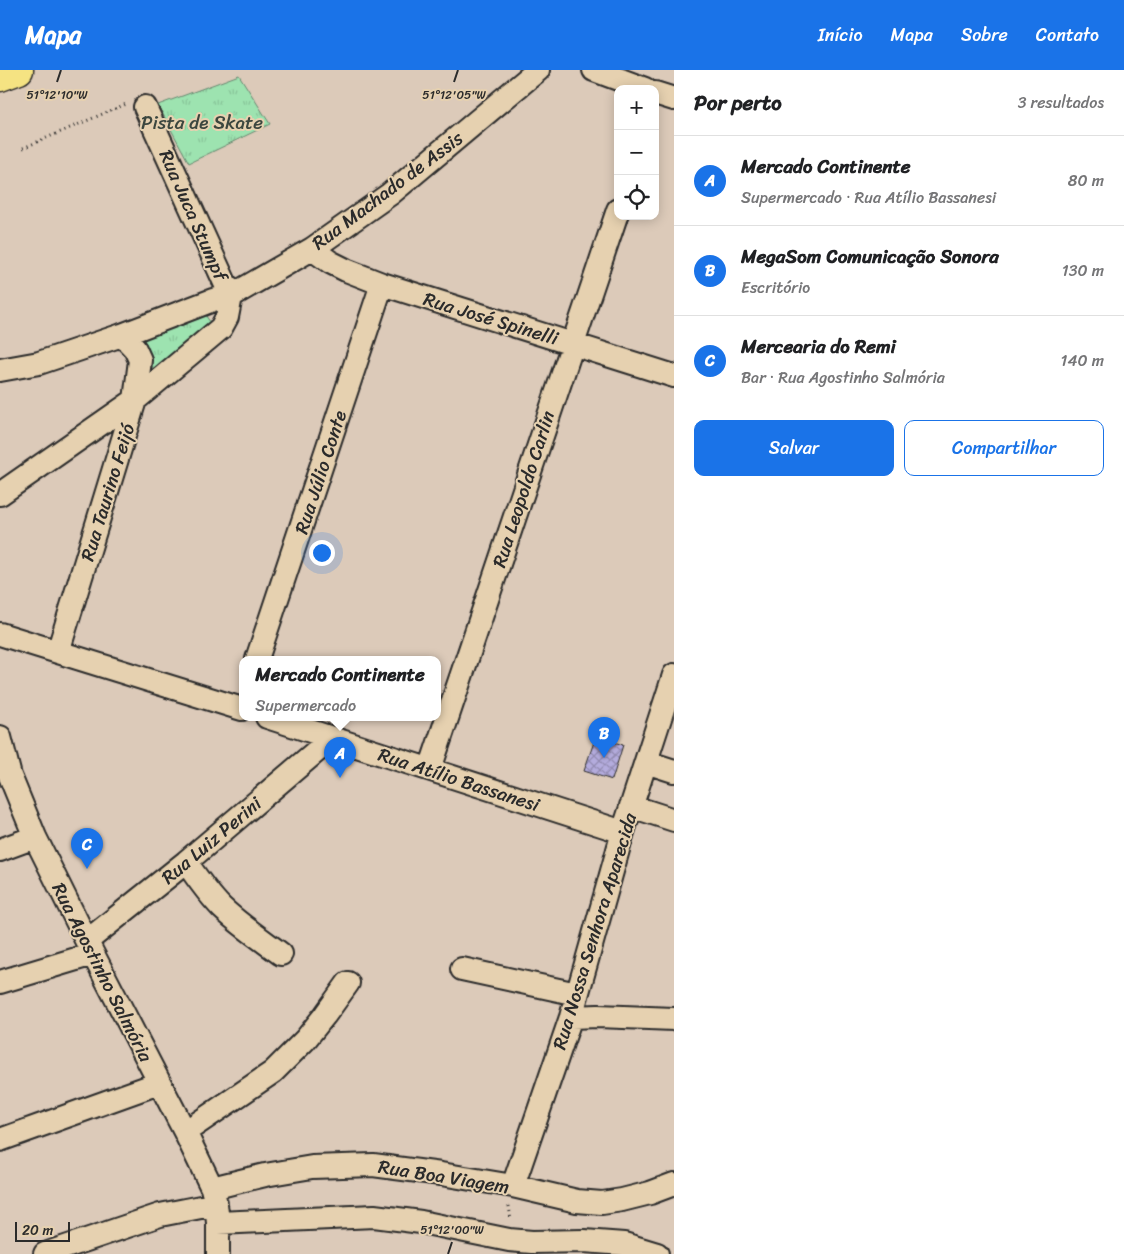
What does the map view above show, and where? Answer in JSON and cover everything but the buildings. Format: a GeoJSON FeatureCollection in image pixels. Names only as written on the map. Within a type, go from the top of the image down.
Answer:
{"type":"FeatureCollection","features":[{"type":"Feature","properties":{"kind":"highway"},"geometry":{"type":"LineString","coordinates":[[0,77],[19,70]]}},
{"type":"Feature","properties":{"kind":"street","name":"Rua Machado de Assis"},"geometry":{"type":"LineString","coordinates":[[0,370],[39,363],[122,335],[205,302],[231,296],[312,248],[390,194],[538,70]]}},
{"type":"Feature","properties":{"kind":"street"},"geometry":{"type":"LineString","coordinates":[[594,70],[632,85]]}},
{"type":"Feature","properties":{"kind":"street","name":"Rua Juca Stumpf"},"geometry":{"type":"LineString","coordinates":[[145,106],[231,296]]}},
{"type":"Feature","properties":{"kind":"street","name":"Rua Leopoldo Carlin"},"geometry":{"type":"LineString","coordinates":[[430,769],[615,220]]}},
{"type":"Feature","properties":{"kind":"street","name":"Rua José Spinelli"},"geometry":{"type":"LineString","coordinates":[[312,248],[330,262],[382,284],[674,376]]}},
{"type":"Feature","properties":{"kind":"street","name":"Rua Júlio Conte"},"geometry":{"type":"LineString","coordinates":[[258,656],[382,284]]}},
{"type":"Feature","properties":{"kind":"street"},"geometry":{"type":"LineString","coordinates":[[0,494],[136,400],[221,328],[227,317],[231,296]]}},
{"type":"Feature","properties":{"kind":"street","name":"Rua Taurino Feijó"},"geometry":{"type":"LineString","coordinates":[[58,652],[136,400],[140,360],[135,349],[122,335]]}},
{"type":"Feature","properties":{"kind":"street"},"geometry":{"type":"LineString","coordinates":[[0,634],[239,706]]}},
{"type":"Feature","properties":{"kind":"street","name":"Rua Nossa Senhora Aparecida"},"geometry":{"type":"LineString","coordinates":[[512,1186],[571,1017],[623,832],[674,676]]}},
{"type":"Feature","properties":{"kind":"street","name":"Rua Atílio Bassanesi"},"geometry":{"type":"LineString","coordinates":[[279,721],[623,832]]}},
{"type":"Feature","properties":{"kind":"street","name":"Rua Agostinho Salmória"},"geometry":{"type":"LineString","coordinates":[[0,737],[5,778],[185,1132],[215,1205]]}},
{"type":"Feature","properties":{"kind":"street","name":"Rua Luiz Perini"},"geometry":{"type":"LineString","coordinates":[[90,948],[186,862],[332,738]]}},
{"type":"Feature","properties":{"kind":"street"},"geometry":{"type":"LineString","coordinates":[[646,762],[674,771]]}},
{"type":"Feature","properties":{"kind":"street"},"geometry":{"type":"LineString","coordinates":[[631,806],[674,820]]}},
{"type":"Feature","properties":{"kind":"street"},"geometry":{"type":"LineString","coordinates":[[0,850],[35,837]]}},
{"type":"Feature","properties":{"kind":"street"},"geometry":{"type":"LineString","coordinates":[[186,862],[198,881],[222,908],[281,954]]}},
{"type":"Feature","properties":{"kind":"street"},"geometry":{"type":"LineString","coordinates":[[0,982],[90,948]]}},
{"type":"Feature","properties":{"kind":"street"},"geometry":{"type":"LineString","coordinates":[[462,969],[577,994]]}},
{"type":"Feature","properties":{"kind":"street"},"geometry":{"type":"LineString","coordinates":[[185,1132],[273,1072],[305,1040],[348,983]]}},
{"type":"Feature","properties":{"kind":"street"},"geometry":{"type":"LineString","coordinates":[[571,1017],[598,1016],[674,1019]]}},
{"type":"Feature","properties":{"kind":"street"},"geometry":{"type":"LineString","coordinates":[[0,1140],[159,1083]]}},
{"type":"Feature","properties":{"kind":"street","name":"Rua Boa Viagem"},"geometry":{"type":"LineString","coordinates":[[215,1205],[265,1175],[312,1167],[373,1165],[441,1174],[512,1186],[577,1201],[602,1203],[641,1195],[674,1184]]}},
{"type":"Feature","properties":{"kind":"street"},"geometry":{"type":"LineString","coordinates":[[215,1205],[218,1254]]}},
{"type":"Feature","properties":{"kind":"street"},"geometry":{"type":"LineString","coordinates":[[45,1254],[160,1216],[215,1205],[374,1216],[421,1222],[509,1240],[532,1242],[584,1241],[624,1244],[657,1254]]}},
{"type":"Feature","properties":{"kind":"path"},"geometry":{"type":"LineString","coordinates":[[23,148],[132,102],[145,106]]}},
{"type":"Feature","properties":{"kind":"green space","name":"Pista de Skate"},"geometry":{"type":"Polygon","coordinates":[[[239,75],[270,124],[189,163],[158,105],[239,75]]]}},
{"type":"Feature","properties":{"kind":"green space"},"geometry":{"type":"Polygon","coordinates":[[[197,314],[206,316],[210,322],[209,329],[153,369],[148,354],[137,342],[197,314]]]}},
{"type":"Feature","properties":{"kind":"place","name":"MegaSom Comunicação Sonora"},"geometry":{"type":"Point","coordinates":[604,758]}},
{"type":"Feature","properties":{"kind":"place","name":"Mercado Continente"},"geometry":{"type":"Point","coordinates":[340,778]}},
{"type":"Feature","properties":{"kind":"place","name":"Mercearia do Remi"},"geometry":{"type":"Point","coordinates":[87,869]}}]}
